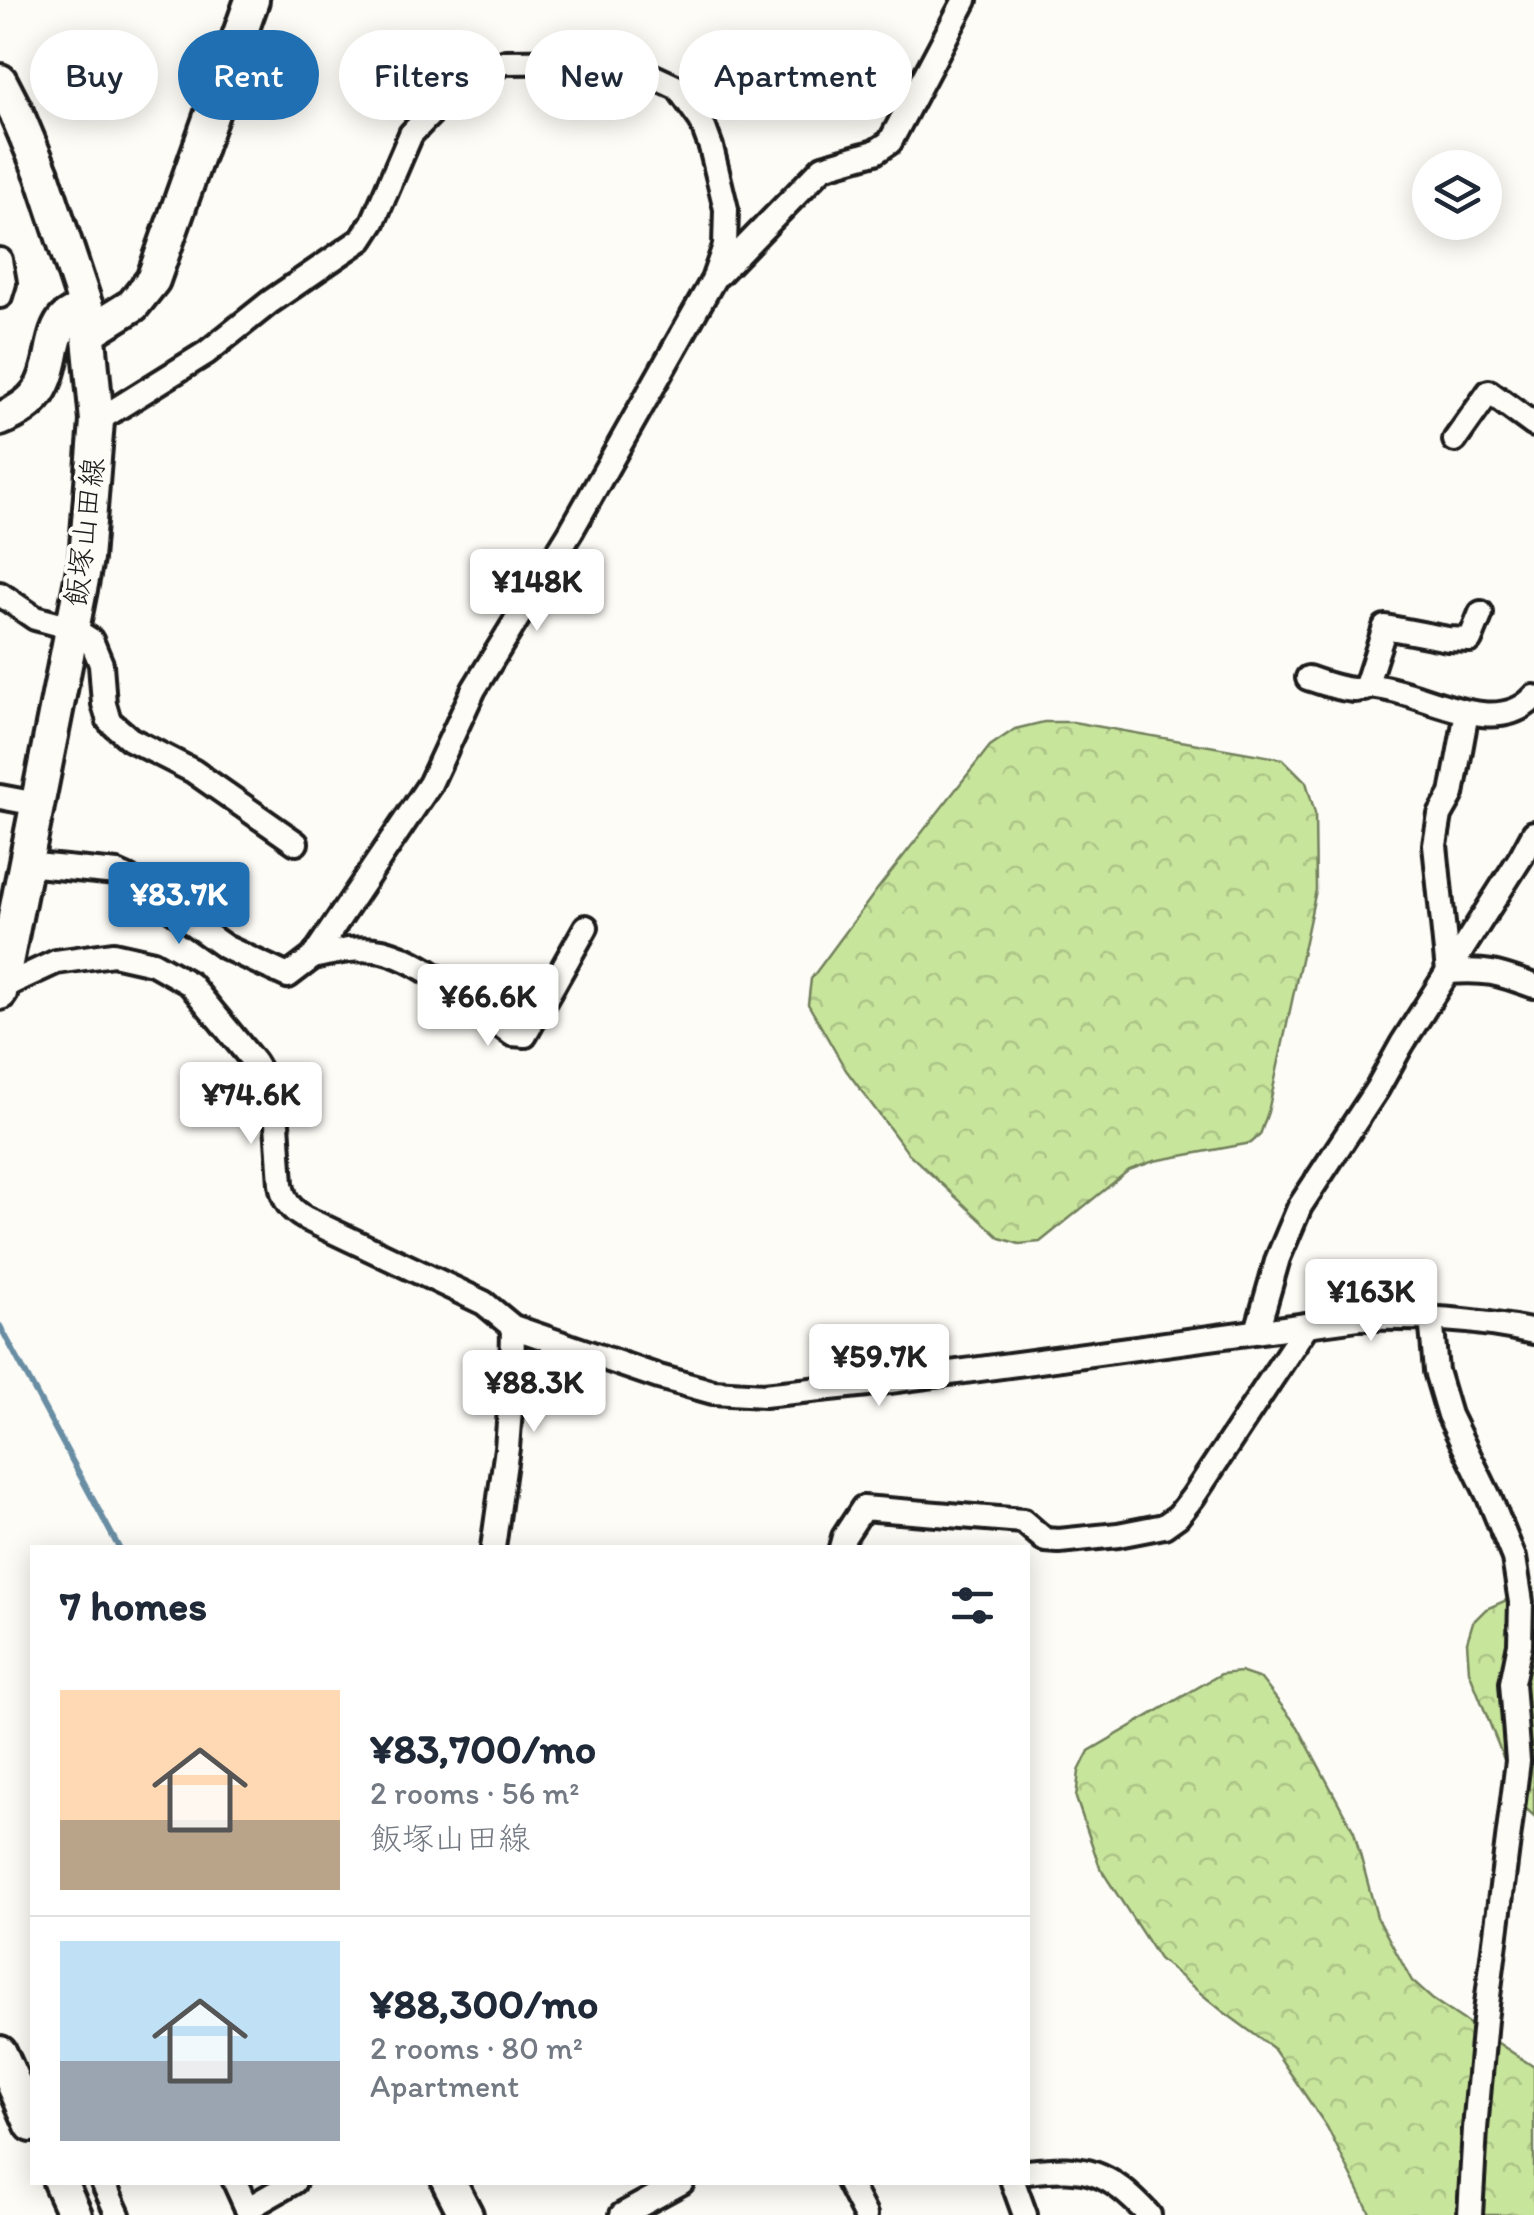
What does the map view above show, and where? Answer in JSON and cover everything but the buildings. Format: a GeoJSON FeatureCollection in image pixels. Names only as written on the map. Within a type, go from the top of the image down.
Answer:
{"type":"FeatureCollection","features":[{"type":"Feature","properties":{"kind":"main road"},"geometry":{"type":"LineString","coordinates":[[0,419],[26,407],[39,394],[55,337],[65,319],[87,320],[133,306],[153,280],[252,0]]}},
{"type":"Feature","properties":{"kind":"main road","name":"飯塚山田線"},"geometry":{"type":"LineString","coordinates":[[0,81],[42,174],[87,320],[98,421],[86,559],[0,989]]}},
{"type":"Feature","properties":{"kind":"main road"},"geometry":{"type":"LineString","coordinates":[[9,2077],[30,2121]]}},
{"type":"Feature","properties":{"kind":"main road"},"geometry":{"type":"LineString","coordinates":[[61,2185],[75,2215]]}},
{"type":"Feature","properties":{"kind":"main road"},"geometry":{"type":"LineString","coordinates":[[450,2185],[466,2215]]}},
{"type":"Feature","properties":{"kind":"street"},"geometry":{"type":"LineString","coordinates":[[713,280],[824,167],[875,152],[890,142],[966,0]]}},
{"type":"Feature","properties":{"kind":"street"},"geometry":{"type":"LineString","coordinates":[[25,864],[117,873],[225,947],[288,976],[313,957],[430,784],[474,689],[571,531],[713,280],[725,246],[726,209],[700,120],[678,88],[635,68],[601,61],[506,62],[471,77],[412,134],[362,240],[270,302],[206,353],[98,421]]}},
{"type":"Feature","properties":{"kind":"street"},"geometry":{"type":"LineString","coordinates":[[0,260],[4,283],[0,296]]}},
{"type":"Feature","properties":{"kind":"street"},"geometry":{"type":"LineString","coordinates":[[1455,440],[1490,392],[1534,424]]}},
{"type":"Feature","properties":{"kind":"street"},"geometry":{"type":"LineString","coordinates":[[0,594],[34,618],[72,628],[92,640],[102,664],[109,721],[130,740],[193,771],[296,844]]}},
{"type":"Feature","properties":{"kind":"street"},"geometry":{"type":"LineString","coordinates":[[1365,689],[1385,627],[1470,640],[1481,613]]}},
{"type":"Feature","properties":{"kind":"street"},"geometry":{"type":"LineString","coordinates":[[1308,678],[1356,690],[1375,686],[1467,712],[1496,714],[1526,705],[1534,697]]}},
{"type":"Feature","properties":{"kind":"street"},"geometry":{"type":"LineString","coordinates":[[1448,972],[1436,844],[1440,815],[1452,794],[1467,712]]}},
{"type":"Feature","properties":{"kind":"street"},"geometry":{"type":"LineString","coordinates":[[0,798],[37,804]]}},
{"type":"Feature","properties":{"kind":"street"},"geometry":{"type":"LineString","coordinates":[[1257,1332],[1278,1258],[1300,1206],[1377,1089],[1534,832]]}},
{"type":"Feature","properties":{"kind":"street"},"geometry":{"type":"LineString","coordinates":[[313,957],[358,949],[382,951],[439,980],[512,1034],[525,1035],[586,927]]}},
{"type":"Feature","properties":{"kind":"street"},"geometry":{"type":"LineString","coordinates":[[0,989],[56,962],[113,954],[152,963],[190,984],[254,1062],[272,1092],[281,1184],[290,1209],[484,1303],[513,1327],[713,1392],[764,1395],[868,1384],[1358,1318],[1431,1317],[1490,1322],[1534,1332]]}},
{"type":"Feature","properties":{"kind":"street"},"geometry":{"type":"LineString","coordinates":[[1448,972],[1480,970],[1534,986]]}},
{"type":"Feature","properties":{"kind":"street"},"geometry":{"type":"LineString","coordinates":[[1431,1317],[1436,1371],[1449,1414],[1490,1497],[1514,1558],[1521,1602],[1520,1644],[1512,1683],[1526,1761],[1485,2020],[1470,2215]]}},
{"type":"Feature","properties":{"kind":"street"},"geometry":{"type":"LineString","coordinates":[[843,1545],[864,1508],[1022,1521],[1045,1540],[1060,1541],[1164,1526],[1178,1516],[1193,1496],[1307,1324]]}},
{"type":"Feature","properties":{"kind":"street"},"geometry":{"type":"LineString","coordinates":[[493,1545],[508,1432],[513,1327]]}},
{"type":"Feature","properties":{"kind":"street"},"geometry":{"type":"LineString","coordinates":[[1030,2172],[1062,2168],[1094,2172],[1126,2192],[1149,2215]]}},
{"type":"Feature","properties":{"kind":"street"},"geometry":{"type":"LineString","coordinates":[[104,2185],[118,2215]]}},
{"type":"Feature","properties":{"kind":"street"},"geometry":{"type":"LineString","coordinates":[[236,2185],[249,2212],[290,2185]]}},
{"type":"Feature","properties":{"kind":"street"},"geometry":{"type":"LineString","coordinates":[[622,2215],[677,2185]]}},
{"type":"Feature","properties":{"kind":"street"},"geometry":{"type":"LineString","coordinates":[[850,2185],[865,2215]]}},
{"type":"Feature","properties":{"kind":"street"},"geometry":{"type":"LineString","coordinates":[[1014,2185],[1025,2215]]}},
{"type":"Feature","properties":{"kind":"green space"},"geometry":{"type":"Polygon","coordinates":[[[1044,722],[1073,722],[1283,759],[1306,782],[1315,813],[1316,890],[1260,1135],[1251,1143],[1154,1161],[1129,1170],[1040,1242],[1019,1244],[1000,1238],[908,1153],[846,1070],[808,1004],[811,979],[990,746],[1015,729],[1044,722]]]}},
{"type":"Feature","properties":{"kind":"green space"},"geometry":{"type":"Polygon","coordinates":[[[1534,1588],[1534,1816],[1522,1805],[1469,1671],[1467,1642],[1473,1622],[1486,1609],[1534,1588]]]}},
{"type":"Feature","properties":{"kind":"green space"},"geometry":{"type":"Polygon","coordinates":[[[1240,1672],[1261,1679],[1298,1727],[1354,1832],[1377,1917],[1412,1981],[1432,1999],[1534,2067],[1534,2215],[1371,2215],[1327,2127],[1273,2048],[1159,1959],[1100,1868],[1076,1798],[1079,1771],[1089,1751],[1221,1674],[1240,1672]]]}},
{"type":"Feature","properties":{"kind":"waterway"},"geometry":{"type":"LineString","coordinates":[[0,1326],[117,1545]]}}]}
